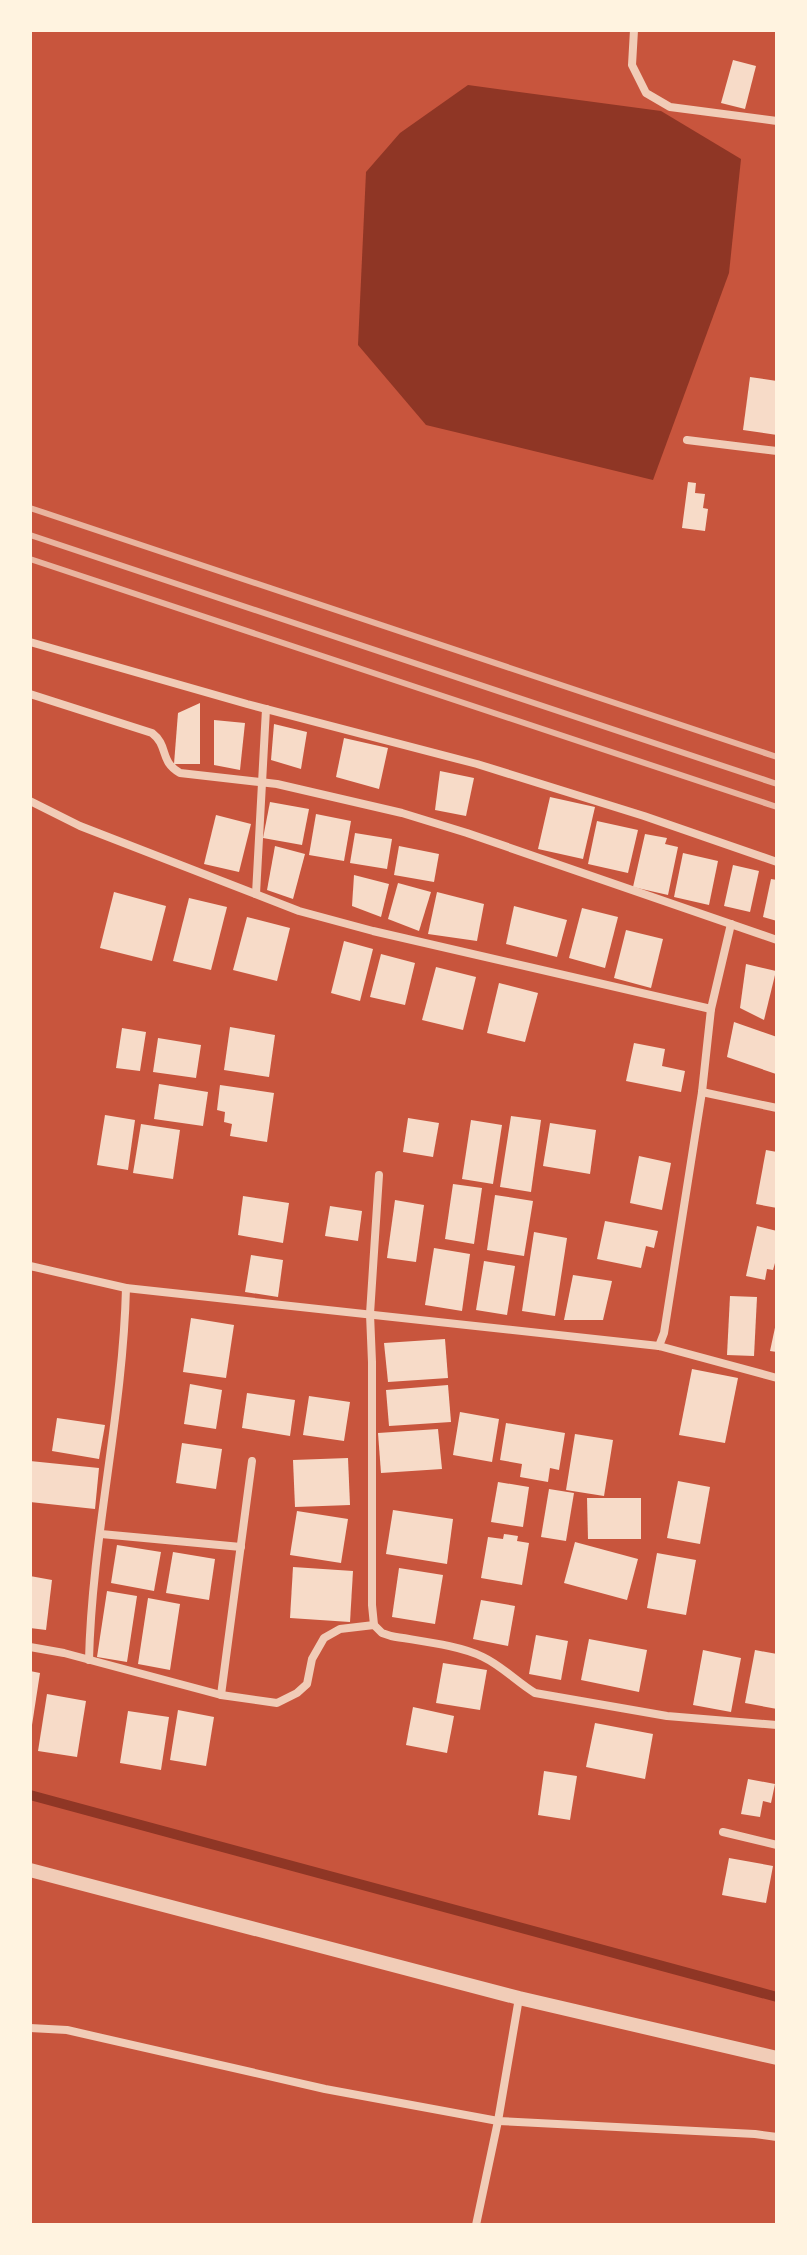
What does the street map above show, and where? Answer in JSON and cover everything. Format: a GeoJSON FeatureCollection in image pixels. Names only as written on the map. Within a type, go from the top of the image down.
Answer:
{"type":"FeatureCollection","features":[{"type":"Feature","properties":{"kind":"street"},"geometry":{"type":"LineString","coordinates":[[634,30],[632,65],[646,93],[670,107],[777,121]]}},
{"type":"Feature","properties":{"kind":"street"},"geometry":{"type":"LineString","coordinates":[[687,440],[777,451]]}},
{"type":"Feature","properties":{"kind":"street"},"geometry":{"type":"LineString","coordinates":[[30,642],[266,709],[477,764],[644,816],[777,862]]}},
{"type":"Feature","properties":{"kind":"street"},"geometry":{"type":"LineString","coordinates":[[30,694],[152,733],[159,739],[167,762],[180,773],[299,788],[402,813],[777,940]]}},
{"type":"Feature","properties":{"kind":"street"},"geometry":{"type":"LineString","coordinates":[[256,894],[266,709]]}},
{"type":"Feature","properties":{"kind":"street"},"geometry":{"type":"LineString","coordinates":[[30,801],[80,826],[299,911],[711,1009]]}},
{"type":"Feature","properties":{"kind":"street"},"geometry":{"type":"LineString","coordinates":[[659,1346],[664,1333],[702,1092],[711,1009],[731,924]]}},
{"type":"Feature","properties":{"kind":"street"},"geometry":{"type":"LineString","coordinates":[[702,1092],[777,1108]]}},
{"type":"Feature","properties":{"kind":"street"},"geometry":{"type":"LineString","coordinates":[[379,1175],[370,1314],[374,1625],[391,1636],[479,1655],[535,1693],[667,1716],[777,1725]]}},
{"type":"Feature","properties":{"kind":"street"},"geometry":{"type":"LineString","coordinates":[[30,1266],[126,1288],[659,1346],[777,1378]]}},
{"type":"Feature","properties":{"kind":"street"},"geometry":{"type":"LineString","coordinates":[[89,1660],[125,1335],[126,1288]]}},
{"type":"Feature","properties":{"kind":"street"},"geometry":{"type":"LineString","coordinates":[[221,1695],[252,1461]]}},
{"type":"Feature","properties":{"kind":"street"},"geometry":{"type":"LineString","coordinates":[[101,1534],[241,1547]]}},
{"type":"Feature","properties":{"kind":"street"},"geometry":{"type":"LineString","coordinates":[[30,1647],[221,1695],[277,1703],[307,1684],[312,1659],[324,1638],[340,1629],[374,1625]]}},
{"type":"Feature","properties":{"kind":"street"},"geometry":{"type":"LineString","coordinates":[[723,1832],[777,1845]]}},
{"type":"Feature","properties":{"kind":"street"},"geometry":{"type":"LineString","coordinates":[[30,1870],[519,1998],[777,2058]]}},
{"type":"Feature","properties":{"kind":"street"},"geometry":{"type":"LineString","coordinates":[[476,2225],[519,1998]]}},
{"type":"Feature","properties":{"kind":"street"},"geometry":{"type":"LineString","coordinates":[[30,2028],[67,2030],[325,2089],[498,2121],[777,2137]]}},
{"type":"Feature","properties":{"kind":"shaded area"},"geometry":{"type":"Polygon","coordinates":[[[468,85],[661,111],[741,159],[729,273],[653,480],[426,425],[358,345],[366,172],[400,133],[468,85]]]}},
{"type":"Feature","properties":{"kind":"building"},"geometry":{"type":"Polygon","coordinates":[[[733,60],[756,66],[745,109],[721,103],[733,60]]]}},
{"type":"Feature","properties":{"kind":"building"},"geometry":{"type":"Polygon","coordinates":[[[750,377],[777,381],[777,435],[743,430],[750,377]]]}},
{"type":"Feature","properties":{"kind":"building"},"geometry":{"type":"Polygon","coordinates":[[[688,482],[696,483],[695,493],[705,494],[703,508],[708,509],[705,531],[682,528],[688,482]]]}},
{"type":"Feature","properties":{"kind":"building"},"geometry":{"type":"Polygon","coordinates":[[[200,703],[200,764],[174,764],[178,713],[200,703]]]}},
{"type":"Feature","properties":{"kind":"building"},"geometry":{"type":"Polygon","coordinates":[[[214,720],[245,723],[240,770],[214,765],[214,720]]]}},
{"type":"Feature","properties":{"kind":"building"},"geometry":{"type":"Polygon","coordinates":[[[274,724],[307,732],[301,769],[271,760],[274,724]]]}},
{"type":"Feature","properties":{"kind":"building"},"geometry":{"type":"Polygon","coordinates":[[[344,738],[388,748],[379,789],[336,777],[344,738]]]}},
{"type":"Feature","properties":{"kind":"building"},"geometry":{"type":"Polygon","coordinates":[[[440,771],[474,778],[466,816],[435,810],[440,771]]]}},
{"type":"Feature","properties":{"kind":"building"},"geometry":{"type":"Polygon","coordinates":[[[550,797],[595,807],[583,859],[538,849],[550,797]]]}},
{"type":"Feature","properties":{"kind":"building"},"geometry":{"type":"Polygon","coordinates":[[[270,802],[309,809],[302,845],[263,838],[270,802]]]}},
{"type":"Feature","properties":{"kind":"building"},"geometry":{"type":"Polygon","coordinates":[[[316,814],[351,821],[344,861],[309,855],[316,814]]]}},
{"type":"Feature","properties":{"kind":"building"},"geometry":{"type":"Polygon","coordinates":[[[216,815],[251,824],[239,872],[204,864],[216,815]]]}},
{"type":"Feature","properties":{"kind":"building"},"geometry":{"type":"Polygon","coordinates":[[[597,821],[638,830],[628,873],[588,864],[597,821]]]}},
{"type":"Feature","properties":{"kind":"building"},"geometry":{"type":"Polygon","coordinates":[[[355,833],[392,839],[387,869],[350,863],[355,833]]]}},
{"type":"Feature","properties":{"kind":"building"},"geometry":{"type":"Polygon","coordinates":[[[645,834],[667,838],[665,844],[678,847],[668,895],[633,887],[645,834]]]}},
{"type":"Feature","properties":{"kind":"building"},"geometry":{"type":"Polygon","coordinates":[[[275,846],[305,854],[293,899],[267,890],[275,846]]]}},
{"type":"Feature","properties":{"kind":"building"},"geometry":{"type":"Polygon","coordinates":[[[399,846],[439,854],[434,882],[394,875],[399,846]]]}},
{"type":"Feature","properties":{"kind":"building"},"geometry":{"type":"Polygon","coordinates":[[[683,853],[718,861],[709,905],[674,897],[683,853]]]}},
{"type":"Feature","properties":{"kind":"building"},"geometry":{"type":"Polygon","coordinates":[[[733,865],[759,871],[750,912],[724,906],[733,865]]]}},
{"type":"Feature","properties":{"kind":"building"},"geometry":{"type":"Polygon","coordinates":[[[354,875],[389,884],[381,917],[352,906],[354,875]]]}},
{"type":"Feature","properties":{"kind":"building"},"geometry":{"type":"Polygon","coordinates":[[[771,879],[777,880],[777,921],[763,917],[771,879]]]}},
{"type":"Feature","properties":{"kind":"building"},"geometry":{"type":"Polygon","coordinates":[[[398,883],[431,892],[419,931],[388,919],[398,883]]]}},
{"type":"Feature","properties":{"kind":"building"},"geometry":{"type":"Polygon","coordinates":[[[114,892],[166,906],[152,961],[100,948],[114,892]]]}},
{"type":"Feature","properties":{"kind":"building"},"geometry":{"type":"Polygon","coordinates":[[[437,892],[484,904],[477,941],[428,934],[437,892]]]}},
{"type":"Feature","properties":{"kind":"building"},"geometry":{"type":"Polygon","coordinates":[[[189,898],[227,907],[211,970],[173,961],[189,898]]]}},
{"type":"Feature","properties":{"kind":"building"},"geometry":{"type":"Polygon","coordinates":[[[514,906],[567,920],[557,957],[506,944],[514,906]]]}},
{"type":"Feature","properties":{"kind":"building"},"geometry":{"type":"Polygon","coordinates":[[[582,908],[618,917],[605,968],[569,958],[582,908]]]}},
{"type":"Feature","properties":{"kind":"building"},"geometry":{"type":"Polygon","coordinates":[[[247,917],[290,928],[277,981],[233,970],[247,917]]]}},
{"type":"Feature","properties":{"kind":"building"},"geometry":{"type":"Polygon","coordinates":[[[626,930],[663,939],[651,988],[614,978],[626,930]]]}},
{"type":"Feature","properties":{"kind":"building"},"geometry":{"type":"Polygon","coordinates":[[[344,941],[373,949],[360,1001],[331,993],[344,941]]]}},
{"type":"Feature","properties":{"kind":"building"},"geometry":{"type":"Polygon","coordinates":[[[381,954],[415,963],[405,1005],[370,997],[381,954]]]}},
{"type":"Feature","properties":{"kind":"building"},"geometry":{"type":"Polygon","coordinates":[[[746,964],[776,971],[764,1020],[740,1008],[746,964]]]}},
{"type":"Feature","properties":{"kind":"building"},"geometry":{"type":"Polygon","coordinates":[[[436,967],[476,977],[463,1030],[422,1020],[436,967]]]}},
{"type":"Feature","properties":{"kind":"building"},"geometry":{"type":"Polygon","coordinates":[[[499,983],[538,993],[525,1042],[487,1033],[499,983]]]}},
{"type":"Feature","properties":{"kind":"building"},"geometry":{"type":"Polygon","coordinates":[[[734,1022],[777,1037],[776,1074],[727,1057],[734,1022]]]}},
{"type":"Feature","properties":{"kind":"building"},"geometry":{"type":"Polygon","coordinates":[[[230,1027],[275,1035],[269,1077],[224,1070],[230,1027]]]}},
{"type":"Feature","properties":{"kind":"building"},"geometry":{"type":"Polygon","coordinates":[[[122,1028],[146,1032],[140,1071],[116,1068],[122,1028]]]}},
{"type":"Feature","properties":{"kind":"building"},"geometry":{"type":"Polygon","coordinates":[[[158,1038],[201,1045],[196,1078],[153,1072],[158,1038]]]}},
{"type":"Feature","properties":{"kind":"building"},"geometry":{"type":"Polygon","coordinates":[[[634,1043],[665,1049],[662,1066],[685,1071],[681,1092],[626,1081],[634,1043]]]}},
{"type":"Feature","properties":{"kind":"building"},"geometry":{"type":"Polygon","coordinates":[[[159,1084],[208,1092],[203,1126],[154,1119],[159,1084]]]}},
{"type":"Feature","properties":{"kind":"building"},"geometry":{"type":"Polygon","coordinates":[[[220,1085],[274,1093],[267,1142],[230,1136],[232,1124],[224,1122],[225,1112],[217,1110],[220,1085]]]}},
{"type":"Feature","properties":{"kind":"building"},"geometry":{"type":"Polygon","coordinates":[[[105,1115],[135,1120],[128,1170],[97,1165],[105,1115]]]}},
{"type":"Feature","properties":{"kind":"building"},"geometry":{"type":"Polygon","coordinates":[[[511,1116],[541,1120],[531,1192],[500,1187],[511,1116]]]}},
{"type":"Feature","properties":{"kind":"building"},"geometry":{"type":"Polygon","coordinates":[[[408,1118],[439,1123],[433,1157],[403,1152],[408,1118]]]}},
{"type":"Feature","properties":{"kind":"building"},"geometry":{"type":"Polygon","coordinates":[[[471,1120],[502,1125],[493,1184],[462,1179],[471,1120]]]}},
{"type":"Feature","properties":{"kind":"building"},"geometry":{"type":"Polygon","coordinates":[[[550,1123],[596,1130],[590,1174],[543,1166],[550,1123]]]}},
{"type":"Feature","properties":{"kind":"building"},"geometry":{"type":"Polygon","coordinates":[[[141,1124],[180,1130],[173,1179],[133,1173],[141,1124]]]}},
{"type":"Feature","properties":{"kind":"building"},"geometry":{"type":"Polygon","coordinates":[[[766,1150],[777,1152],[777,1208],[756,1204],[766,1150]]]}},
{"type":"Feature","properties":{"kind":"building"},"geometry":{"type":"Polygon","coordinates":[[[639,1156],[671,1163],[662,1210],[630,1203],[639,1156]]]}},
{"type":"Feature","properties":{"kind":"building"},"geometry":{"type":"Polygon","coordinates":[[[453,1184],[482,1188],[474,1244],[445,1239],[453,1184]]]}},
{"type":"Feature","properties":{"kind":"building"},"geometry":{"type":"Polygon","coordinates":[[[495,1195],[533,1201],[524,1256],[487,1250],[495,1195]]]}},
{"type":"Feature","properties":{"kind":"building"},"geometry":{"type":"Polygon","coordinates":[[[243,1196],[289,1203],[283,1243],[238,1235],[243,1196]]]}},
{"type":"Feature","properties":{"kind":"building"},"geometry":{"type":"Polygon","coordinates":[[[395,1200],[424,1205],[416,1262],[387,1258],[395,1200]]]}},
{"type":"Feature","properties":{"kind":"building"},"geometry":{"type":"Polygon","coordinates":[[[330,1206],[362,1211],[358,1241],[325,1236],[330,1206]]]}},
{"type":"Feature","properties":{"kind":"building"},"geometry":{"type":"Polygon","coordinates":[[[605,1221],[658,1231],[654,1248],[646,1246],[641,1268],[597,1259],[605,1221]]]}},
{"type":"Feature","properties":{"kind":"building"},"geometry":{"type":"Polygon","coordinates":[[[757,1226],[777,1231],[777,1263],[773,1270],[767,1269],[765,1280],[746,1276],[757,1226]]]}},
{"type":"Feature","properties":{"kind":"building"},"geometry":{"type":"Polygon","coordinates":[[[534,1232],[567,1238],[555,1316],[522,1311],[534,1232]]]}},
{"type":"Feature","properties":{"kind":"building"},"geometry":{"type":"Polygon","coordinates":[[[434,1248],[470,1254],[462,1311],[425,1305],[434,1248]]]}},
{"type":"Feature","properties":{"kind":"building"},"geometry":{"type":"Polygon","coordinates":[[[251,1255],[283,1260],[278,1297],[245,1292],[251,1255]]]}},
{"type":"Feature","properties":{"kind":"building"},"geometry":{"type":"Polygon","coordinates":[[[484,1261],[515,1266],[507,1315],[476,1310],[484,1261]]]}},
{"type":"Feature","properties":{"kind":"building"},"geometry":{"type":"Polygon","coordinates":[[[573,1275],[612,1281],[603,1320],[564,1320],[573,1275]]]}},
{"type":"Feature","properties":{"kind":"building"},"geometry":{"type":"Polygon","coordinates":[[[730,1296],[757,1297],[754,1356],[727,1355],[730,1296]]]}},
{"type":"Feature","properties":{"kind":"building"},"geometry":{"type":"Polygon","coordinates":[[[191,1318],[234,1325],[226,1378],[183,1372],[191,1318]]]}},
{"type":"Feature","properties":{"kind":"building"},"geometry":{"type":"Polygon","coordinates":[[[777,1323],[777,1352],[770,1351],[777,1323]]]}},
{"type":"Feature","properties":{"kind":"building"},"geometry":{"type":"Polygon","coordinates":[[[445,1339],[448,1378],[388,1382],[384,1343],[445,1339]]]}},
{"type":"Feature","properties":{"kind":"building"},"geometry":{"type":"Polygon","coordinates":[[[692,1369],[738,1378],[725,1443],[679,1435],[692,1369]]]}},
{"type":"Feature","properties":{"kind":"building"},"geometry":{"type":"Polygon","coordinates":[[[190,1384],[222,1390],[216,1429],[184,1424],[190,1384]]]}},
{"type":"Feature","properties":{"kind":"building"},"geometry":{"type":"Polygon","coordinates":[[[448,1385],[451,1422],[389,1426],[386,1390],[448,1385]]]}},
{"type":"Feature","properties":{"kind":"building"},"geometry":{"type":"Polygon","coordinates":[[[247,1393],[295,1400],[290,1436],[242,1428],[247,1393]]]}},
{"type":"Feature","properties":{"kind":"building"},"geometry":{"type":"Polygon","coordinates":[[[309,1396],[350,1402],[344,1441],[303,1435],[309,1396]]]}},
{"type":"Feature","properties":{"kind":"building"},"geometry":{"type":"Polygon","coordinates":[[[460,1412],[499,1419],[492,1462],[453,1455],[460,1412]]]}},
{"type":"Feature","properties":{"kind":"building"},"geometry":{"type":"Polygon","coordinates":[[[57,1418],[105,1425],[99,1459],[52,1451],[57,1418]]]}},
{"type":"Feature","properties":{"kind":"building"},"geometry":{"type":"Polygon","coordinates":[[[506,1423],[565,1433],[559,1470],[550,1468],[548,1482],[520,1477],[522,1464],[500,1460],[506,1423]]]}},
{"type":"Feature","properties":{"kind":"building"},"geometry":{"type":"Polygon","coordinates":[[[438,1429],[442,1469],[381,1473],[378,1433],[438,1429]]]}},
{"type":"Feature","properties":{"kind":"building"},"geometry":{"type":"Polygon","coordinates":[[[575,1434],[613,1440],[604,1496],[566,1490],[575,1434]]]}},
{"type":"Feature","properties":{"kind":"building"},"geometry":{"type":"Polygon","coordinates":[[[182,1443],[222,1449],[216,1489],[176,1483],[182,1443]]]}},
{"type":"Feature","properties":{"kind":"building"},"geometry":{"type":"Polygon","coordinates":[[[348,1458],[350,1505],[295,1507],[293,1460],[348,1458]]]}},
{"type":"Feature","properties":{"kind":"building"},"geometry":{"type":"Polygon","coordinates":[[[30,1461],[99,1468],[95,1509],[30,1502],[30,1461]]]}},
{"type":"Feature","properties":{"kind":"building"},"geometry":{"type":"Polygon","coordinates":[[[678,1481],[710,1487],[700,1544],[667,1538],[678,1481]]]}},
{"type":"Feature","properties":{"kind":"building"},"geometry":{"type":"Polygon","coordinates":[[[498,1482],[529,1487],[523,1527],[491,1522],[498,1482]]]}},
{"type":"Feature","properties":{"kind":"building"},"geometry":{"type":"Polygon","coordinates":[[[549,1489],[574,1493],[566,1541],[541,1537],[549,1489]]]}},
{"type":"Feature","properties":{"kind":"building"},"geometry":{"type":"Polygon","coordinates":[[[587,1498],[641,1498],[641,1539],[588,1539],[587,1498]]]}},
{"type":"Feature","properties":{"kind":"building"},"geometry":{"type":"Polygon","coordinates":[[[393,1510],[453,1519],[447,1564],[386,1554],[393,1510]]]}},
{"type":"Feature","properties":{"kind":"building"},"geometry":{"type":"Polygon","coordinates":[[[297,1511],[348,1519],[341,1563],[290,1555],[297,1511]]]}},
{"type":"Feature","properties":{"kind":"building"},"geometry":{"type":"Polygon","coordinates":[[[504,1534],[518,1536],[517,1541],[529,1543],[522,1585],[481,1578],[488,1537],[503,1539],[504,1534]]]}},
{"type":"Feature","properties":{"kind":"building"},"geometry":{"type":"Polygon","coordinates":[[[575,1542],[638,1559],[627,1600],[564,1583],[575,1542]]]}},
{"type":"Feature","properties":{"kind":"building"},"geometry":{"type":"Polygon","coordinates":[[[117,1545],[161,1552],[154,1591],[111,1583],[117,1545]]]}},
{"type":"Feature","properties":{"kind":"building"},"geometry":{"type":"Polygon","coordinates":[[[173,1552],[215,1559],[209,1600],[166,1593],[173,1552]]]}},
{"type":"Feature","properties":{"kind":"building"},"geometry":{"type":"Polygon","coordinates":[[[657,1553],[696,1560],[686,1615],[647,1608],[657,1553]]]}},
{"type":"Feature","properties":{"kind":"building"},"geometry":{"type":"Polygon","coordinates":[[[293,1567],[353,1571],[350,1622],[290,1618],[293,1567]]]}},
{"type":"Feature","properties":{"kind":"building"},"geometry":{"type":"Polygon","coordinates":[[[399,1568],[443,1575],[435,1624],[392,1617],[399,1568]]]}},
{"type":"Feature","properties":{"kind":"building"},"geometry":{"type":"Polygon","coordinates":[[[30,1576],[52,1580],[46,1630],[30,1628],[30,1576]]]}},
{"type":"Feature","properties":{"kind":"building"},"geometry":{"type":"Polygon","coordinates":[[[107,1591],[137,1596],[127,1662],[97,1657],[107,1591]]]}},
{"type":"Feature","properties":{"kind":"building"},"geometry":{"type":"Polygon","coordinates":[[[148,1598],[180,1604],[170,1670],[138,1664],[148,1598]]]}},
{"type":"Feature","properties":{"kind":"building"},"geometry":{"type":"Polygon","coordinates":[[[481,1600],[515,1606],[508,1646],[473,1639],[481,1600]]]}},
{"type":"Feature","properties":{"kind":"building"},"geometry":{"type":"Polygon","coordinates":[[[536,1635],[568,1641],[561,1680],[529,1674],[536,1635]]]}},
{"type":"Feature","properties":{"kind":"building"},"geometry":{"type":"Polygon","coordinates":[[[589,1639],[647,1650],[639,1692],[581,1680],[589,1639]]]}},
{"type":"Feature","properties":{"kind":"building"},"geometry":{"type":"Polygon","coordinates":[[[703,1650],[741,1658],[731,1712],[693,1705],[703,1650]]]}},
{"type":"Feature","properties":{"kind":"building"},"geometry":{"type":"Polygon","coordinates":[[[755,1650],[777,1654],[777,1709],[745,1703],[755,1650]]]}},
{"type":"Feature","properties":{"kind":"building"},"geometry":{"type":"Polygon","coordinates":[[[443,1663],[487,1670],[480,1710],[436,1703],[443,1663]]]}},
{"type":"Feature","properties":{"kind":"building"},"geometry":{"type":"Polygon","coordinates":[[[30,1671],[40,1673],[32,1725],[30,1725],[30,1671]]]}},
{"type":"Feature","properties":{"kind":"building"},"geometry":{"type":"Polygon","coordinates":[[[47,1694],[86,1701],[77,1757],[38,1751],[47,1694]]]}},
{"type":"Feature","properties":{"kind":"building"},"geometry":{"type":"Polygon","coordinates":[[[413,1707],[454,1716],[447,1753],[406,1745],[413,1707]]]}},
{"type":"Feature","properties":{"kind":"building"},"geometry":{"type":"Polygon","coordinates":[[[178,1710],[214,1717],[206,1766],[170,1760],[178,1710]]]}},
{"type":"Feature","properties":{"kind":"building"},"geometry":{"type":"Polygon","coordinates":[[[128,1711],[169,1717],[161,1770],[120,1763],[128,1711]]]}},
{"type":"Feature","properties":{"kind":"building"},"geometry":{"type":"Polygon","coordinates":[[[595,1723],[653,1734],[645,1779],[586,1767],[595,1723]]]}},
{"type":"Feature","properties":{"kind":"building"},"geometry":{"type":"Polygon","coordinates":[[[544,1771],[577,1776],[570,1820],[538,1815],[544,1771]]]}},
{"type":"Feature","properties":{"kind":"building"},"geometry":{"type":"Polygon","coordinates":[[[748,1779],[775,1784],[771,1803],[763,1801],[760,1817],[741,1814],[748,1779]]]}},
{"type":"Feature","properties":{"kind":"building"},"geometry":{"type":"Polygon","coordinates":[[[729,1858],[773,1866],[766,1903],[722,1895],[729,1858]]]}},
{"type":"Feature","properties":{"kind":"waterway"},"geometry":{"type":"LineString","coordinates":[[30,1795],[777,1997]]}},
{"type":"Feature","properties":{"kind":"railway"},"geometry":{"type":"LineString","coordinates":[[30,508],[777,757]]}},
{"type":"Feature","properties":{"kind":"railway"},"geometry":{"type":"LineString","coordinates":[[30,535],[777,784]]}},
{"type":"Feature","properties":{"kind":"railway"},"geometry":{"type":"LineString","coordinates":[[30,559],[777,807]]}}]}
